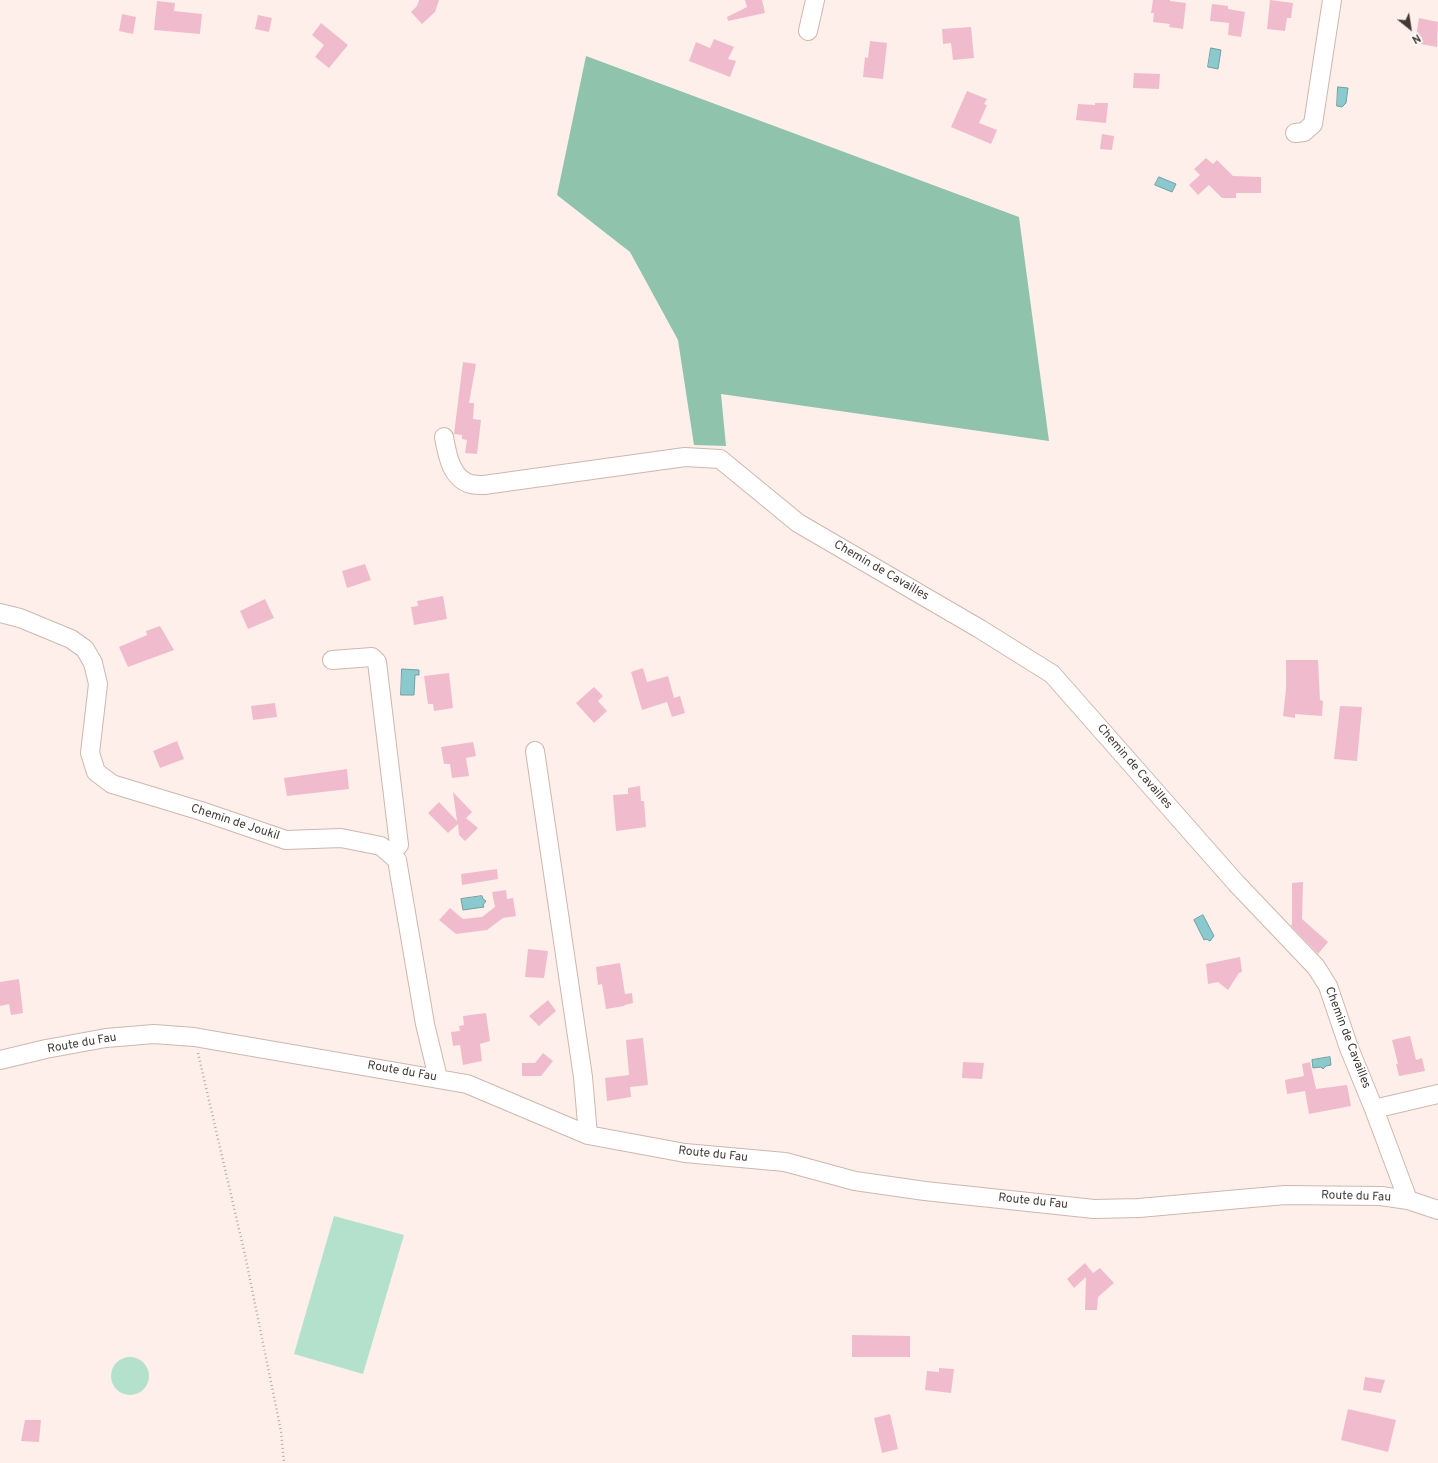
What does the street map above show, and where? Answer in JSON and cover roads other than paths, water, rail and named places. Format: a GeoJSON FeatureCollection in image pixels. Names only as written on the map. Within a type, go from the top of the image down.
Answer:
{"type":"FeatureCollection","features":[{"type":"Feature","properties":{"kind":"street"},"geometry":{"type":"LineString","coordinates":[[808,31],[815,0]]}},
{"type":"Feature","properties":{"kind":"street"},"geometry":{"type":"LineString","coordinates":[[1295,133],[1304,132],[1313,124],[1332,0]]}},
{"type":"Feature","properties":{"kind":"street","name":"Chemin de Cavailles"},"geometry":{"type":"LineString","coordinates":[[444,437],[453,470],[462,480],[472,484],[484,485],[686,457],[720,459],[798,523],[980,629],[1052,674],[1236,883],[1316,967],[1328,986],[1349,1048],[1374,1109],[1408,1200]]}},
{"type":"Feature","properties":{"kind":"street","name":"Chemin de Joukil"},"geometry":{"type":"LineString","coordinates":[[0,612],[20,618],[70,639],[85,649],[93,663],[98,684],[90,753],[96,772],[112,784],[201,811],[286,840],[341,838],[381,846],[390,854]]}},
{"type":"Feature","properties":{"kind":"street"},"geometry":{"type":"LineString","coordinates":[[332,660],[372,657],[376,662],[399,845],[390,854],[397,860],[426,1024],[438,1078]]}},
{"type":"Feature","properties":{"kind":"street"},"geometry":{"type":"LineString","coordinates":[[535,751],[583,1077],[588,1135]]}},
{"type":"Feature","properties":{"kind":"street","name":"Route du Fau"},"geometry":{"type":"LineString","coordinates":[[0,1060],[46,1049],[106,1038],[154,1034],[194,1037],[467,1084],[588,1135],[685,1153],[785,1162],[855,1181],[925,1191],[1094,1209],[1139,1208],[1284,1195],[1381,1196],[1408,1200],[1438,1210]]}},
{"type":"Feature","properties":{"kind":"street"},"geometry":{"type":"LineString","coordinates":[[1374,1109],[1438,1094]]}},
{"type":"Feature","properties":{"kind":"water"},"geometry":{"type":"Polygon","coordinates":[[[1211,48],[1221,50],[1218,69],[1208,67],[1211,48]]]}},
{"type":"Feature","properties":{"kind":"water"},"geometry":{"type":"Polygon","coordinates":[[[1338,87],[1348,88],[1346,103],[1342,107],[1337,106],[1338,87]]]}},
{"type":"Feature","properties":{"kind":"water"},"geometry":{"type":"Polygon","coordinates":[[[1159,177],[1176,184],[1172,192],[1155,185],[1159,177]]]}},
{"type":"Feature","properties":{"kind":"water"},"geometry":{"type":"Polygon","coordinates":[[[402,669],[419,670],[419,675],[415,675],[414,695],[401,695],[402,669]]]}},
{"type":"Feature","properties":{"kind":"water"},"geometry":{"type":"Polygon","coordinates":[[[482,896],[486,901],[483,905],[484,907],[463,910],[461,899],[482,896]]]}},
{"type":"Feature","properties":{"kind":"water"},"geometry":{"type":"Polygon","coordinates":[[[1203,915],[1214,936],[1210,941],[1206,939],[1204,940],[1194,920],[1203,915]]]}},
{"type":"Feature","properties":{"kind":"water"},"geometry":{"type":"Polygon","coordinates":[[[1330,1057],[1331,1065],[1326,1066],[1323,1069],[1321,1067],[1313,1068],[1312,1060],[1330,1057]]]}}]}
